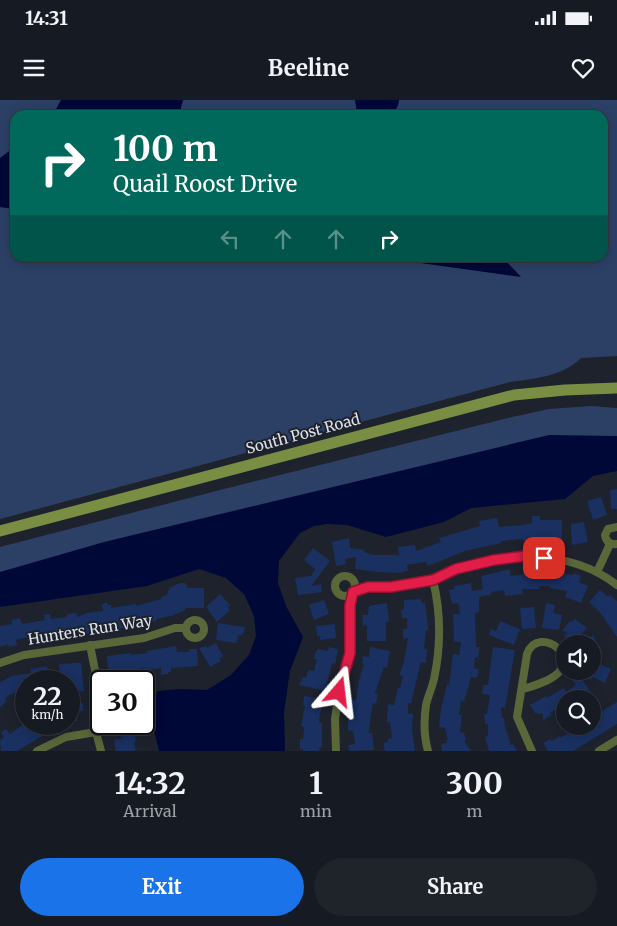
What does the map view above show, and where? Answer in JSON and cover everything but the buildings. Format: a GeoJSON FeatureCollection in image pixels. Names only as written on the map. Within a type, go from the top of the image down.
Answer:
{"type":"FeatureCollection","features":[{"type":"Feature","properties":{"kind":"street","name":"South Post Road"},"geometry":{"type":"LineString","coordinates":[[0,531],[514,395],[615,388]]}},
{"type":"Feature","properties":{"kind":"street"},"geometry":{"type":"LineString","coordinates":[[597,572],[614,544],[606,538],[606,532],[611,527],[617,527]]}},
{"type":"Feature","properties":{"kind":"street"},"geometry":{"type":"LineString","coordinates":[[336,751],[335,719],[339,692],[350,653],[350,605],[353,592],[368,587],[391,587],[433,580],[456,569],[494,560],[525,556],[562,559],[597,572],[617,585]]}},
{"type":"Feature","properties":{"kind":"street"},"geometry":{"type":"LineString","coordinates":[[428,751],[425,725],[426,704],[434,680],[439,648],[440,622],[433,580]]}},
{"type":"Feature","properties":{"kind":"street","name":"Hunters Run Way"},"geometry":{"type":"LineString","coordinates":[[0,663],[24,655],[144,638],[175,628],[186,628]]}},
{"type":"Feature","properties":{"kind":"street"},"geometry":{"type":"LineString","coordinates":[[522,689],[536,686],[560,671],[564,658],[555,645],[543,642],[537,643],[529,649],[517,717],[532,751]]}},
{"type":"Feature","properties":{"kind":"street"},"geometry":{"type":"LineString","coordinates":[[90,645],[95,670]]}},
{"type":"Feature","properties":{"kind":"street"},"geometry":{"type":"LineString","coordinates":[[37,751],[66,737],[90,733]]}},
{"type":"Feature","properties":{"kind":"street"},"geometry":{"type":"LineString","coordinates":[[97,735],[101,751]]}},
{"type":"Feature","properties":{"kind":"street"},"geometry":{"type":"LineString","coordinates":[[599,751],[617,740]]}},
{"type":"Feature","properties":{"kind":"shaded area"},"geometry":{"type":"Polygon","coordinates":[[[0,100],[61,100],[56,110],[10,110],[10,151],[0,158],[0,100]]]}},
{"type":"Feature","properties":{"kind":"shaded area"},"geometry":{"type":"Polygon","coordinates":[[[61,100],[183,100],[180,110],[56,110],[61,100]]]}},
{"type":"Feature","properties":{"kind":"shaded area"},"geometry":{"type":"Polygon","coordinates":[[[183,100],[355,100],[357,110],[180,110],[183,100]]]}},
{"type":"Feature","properties":{"kind":"shaded area"},"geometry":{"type":"Polygon","coordinates":[[[355,100],[399,100],[396,110],[357,110],[355,100]]]}},
{"type":"Feature","properties":{"kind":"shaded area"},"geometry":{"type":"Polygon","coordinates":[[[399,100],[617,100],[617,356],[581,358],[566,369],[548,376],[510,382],[0,519],[0,207],[10,208],[10,262],[415,262],[520,276],[507,262],[608,262],[608,110],[396,110],[399,100]]]}},
{"type":"Feature","properties":{"kind":"shaded area"},"geometry":{"type":"Polygon","coordinates":[[[10,151],[10,208],[0,207],[0,158],[10,151]]]}},
{"type":"Feature","properties":{"kind":"shaded area"},"geometry":{"type":"Polygon","coordinates":[[[414,262],[507,262],[521,277],[414,262]]]}},
{"type":"Feature","properties":{"kind":"shaded area"},"geometry":{"type":"Polygon","coordinates":[[[591,406],[617,408],[617,436],[549,436],[0,572],[0,547],[508,418],[549,409],[591,406]]]}},
{"type":"Feature","properties":{"kind":"shaded area"},"geometry":{"type":"Polygon","coordinates":[[[549,435],[617,436],[617,471],[593,476],[565,499],[471,508],[444,522],[386,537],[347,525],[327,524],[314,526],[300,533],[279,561],[278,583],[286,606],[303,637],[290,671],[284,712],[285,751],[159,751],[155,734],[155,695],[158,691],[180,689],[207,690],[231,675],[249,655],[256,636],[254,616],[244,594],[226,578],[199,569],[147,586],[0,607],[0,572],[104,542],[549,435]]]}},
{"type":"Feature","properties":{"kind":"route"},"geometry":{"type":"LineString","coordinates":[[339,692],[350,653],[350,605],[353,592],[368,587],[391,587],[433,580],[456,569],[494,560],[525,556],[544,558]]}}]}
